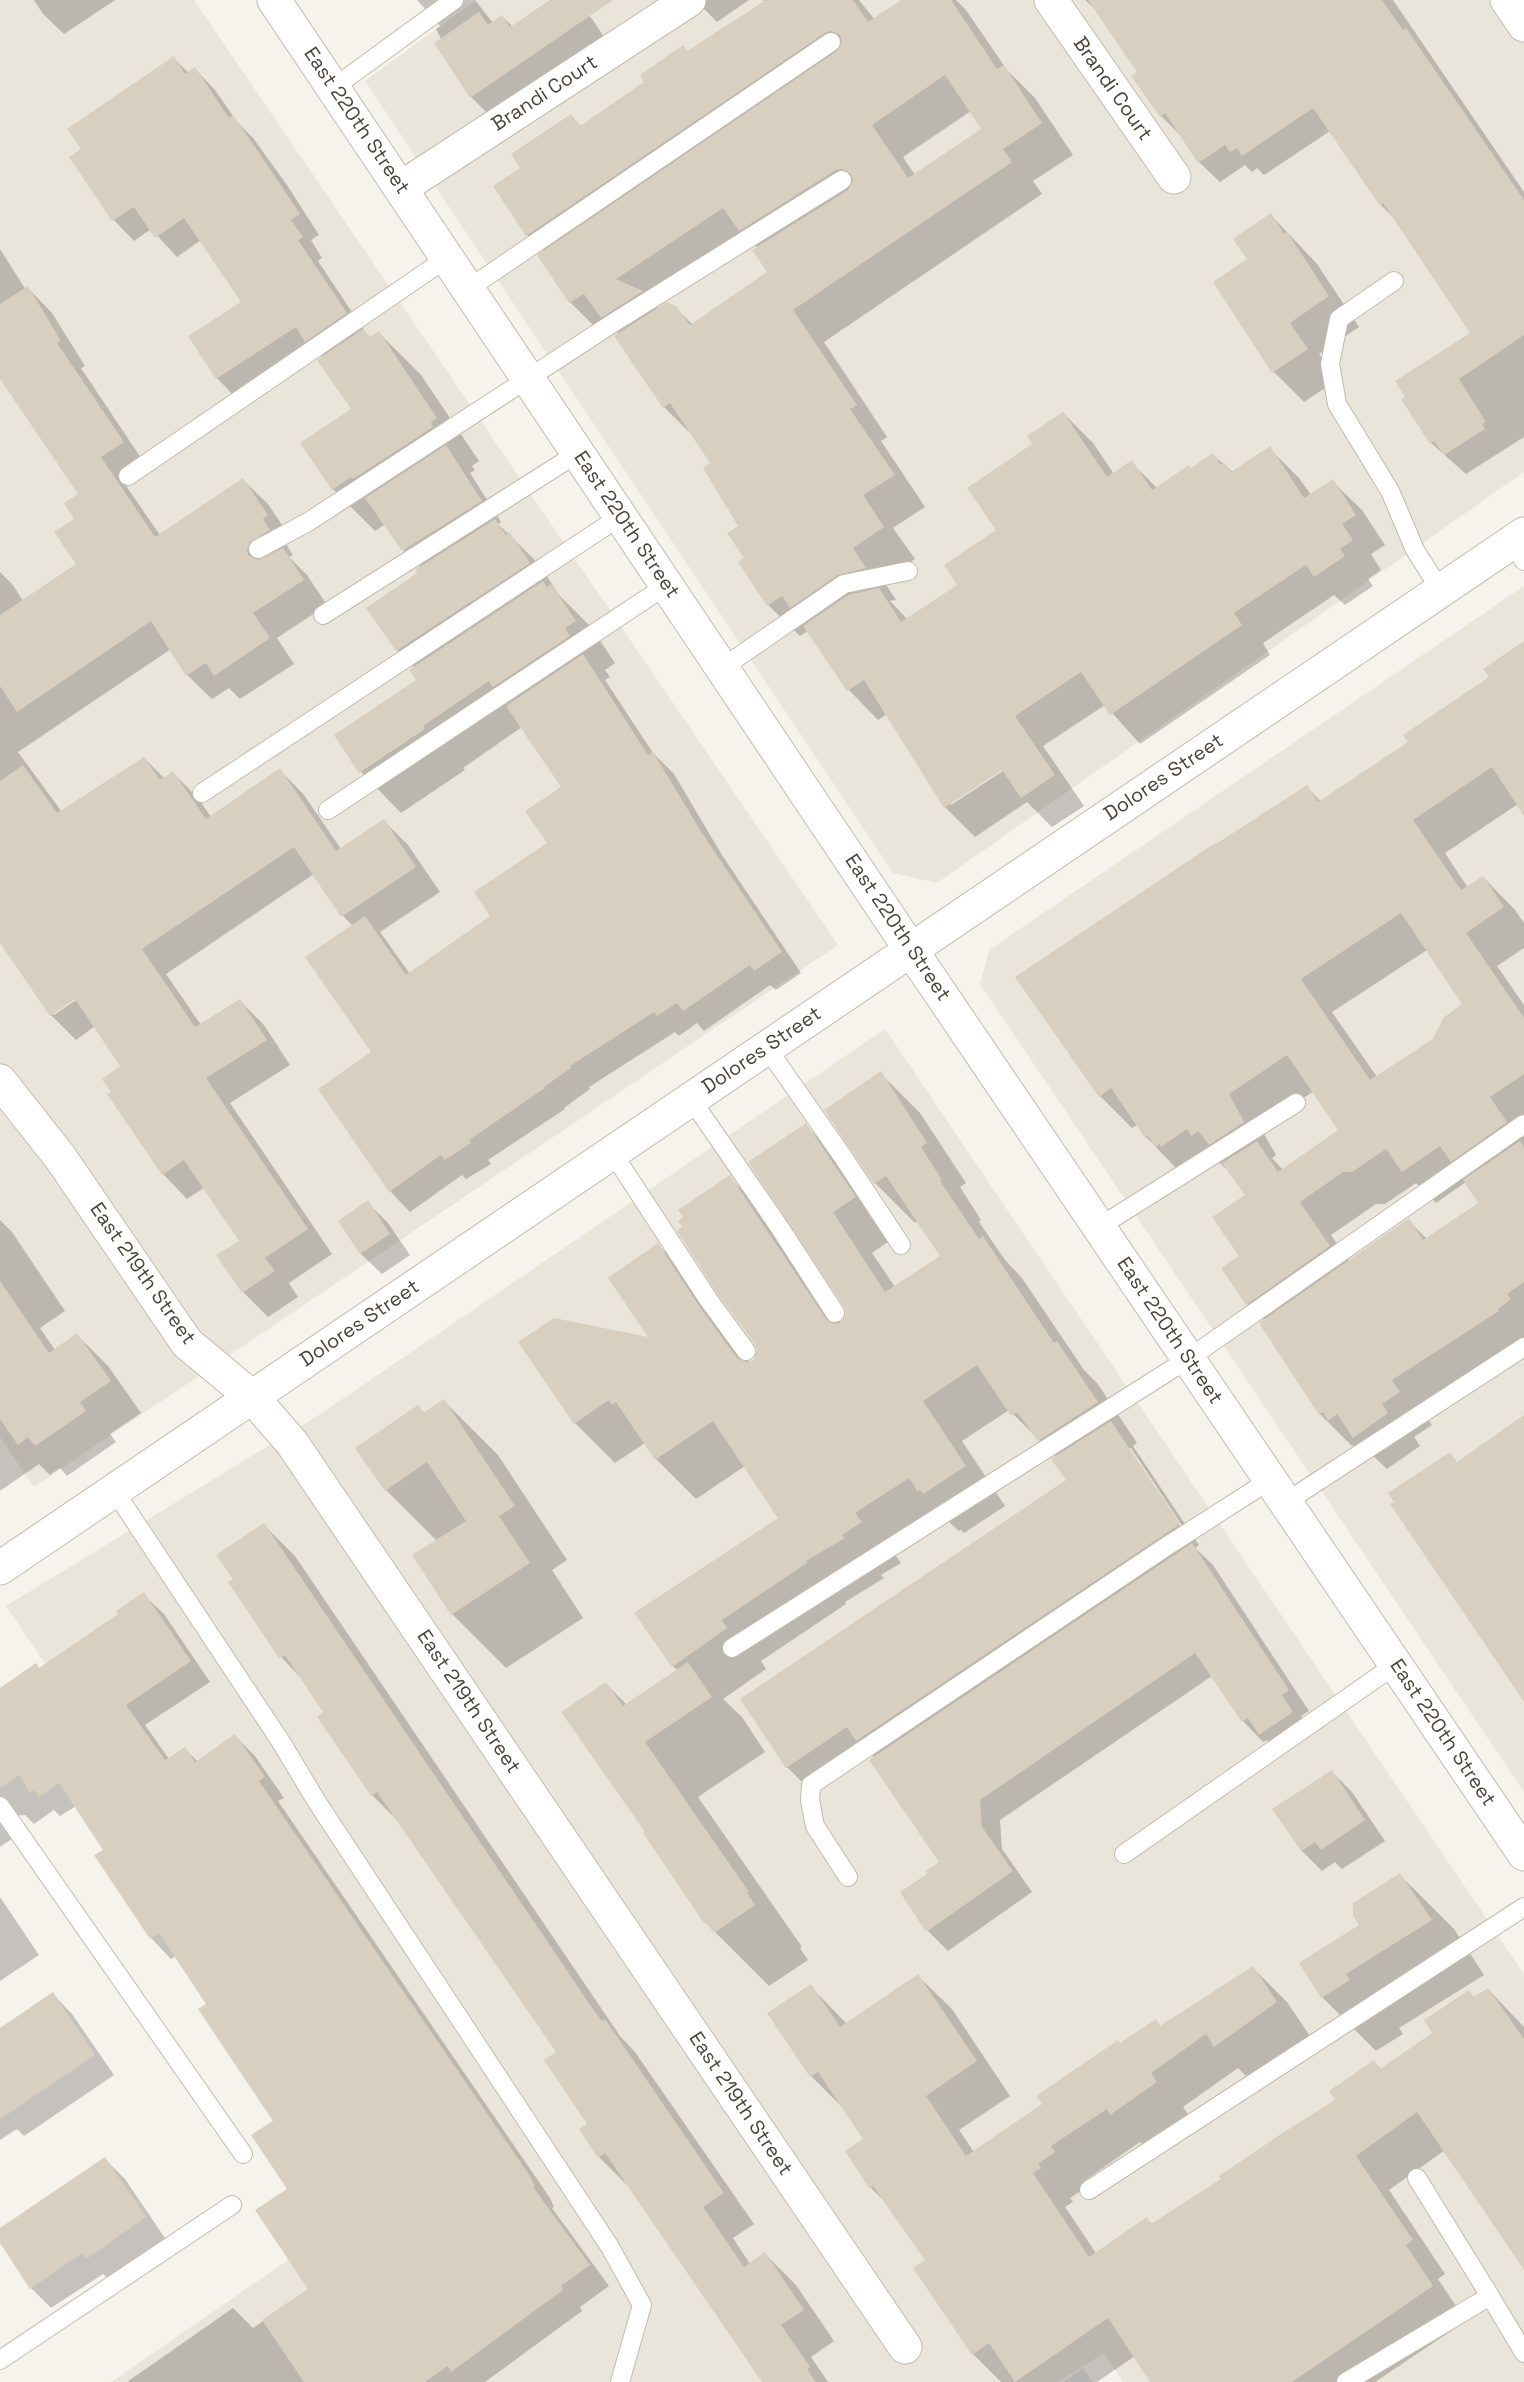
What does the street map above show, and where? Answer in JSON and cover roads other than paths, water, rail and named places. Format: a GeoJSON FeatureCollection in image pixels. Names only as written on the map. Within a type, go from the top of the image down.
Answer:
{"type":"FeatureCollection","features":[{"type":"Feature","properties":{"kind":"street","name":"East 220th Street"},"geometry":{"type":"LineString","coordinates":[[274,0],[911,950],[1524,1854]]}},
{"type":"Feature","properties":{"kind":"street","name":"Brandi Court"},"geometry":{"type":"LineString","coordinates":[[401,188],[689,0]]}},
{"type":"Feature","properties":{"kind":"street","name":"Brandi Court"},"geometry":{"type":"LineString","coordinates":[[1051,0],[1174,177]]}},
{"type":"Feature","properties":{"kind":"street"},"geometry":{"type":"LineString","coordinates":[[1507,0],[1524,25]]}},
{"type":"Feature","properties":{"kind":"street","name":"Dolores Street"},"geometry":{"type":"LineString","coordinates":[[0,1568],[1441,591],[1520,546]]}},
{"type":"Feature","properties":{"kind":"street","name":"East 219th Street"},"geometry":{"type":"LineString","coordinates":[[0,1081],[60,1156],[187,1343],[252,1397],[292,1443],[905,2348]]}},
{"type":"Feature","properties":{"kind":"lane"},"geometry":{"type":"LineString","coordinates":[[333,88],[454,0]]}},
{"type":"Feature","properties":{"kind":"lane"},"geometry":{"type":"LineString","coordinates":[[468,289],[831,42]]}},
{"type":"Feature","properties":{"kind":"lane"},"geometry":{"type":"LineString","coordinates":[[258,549],[308,522],[613,323],[842,180]]}},
{"type":"Feature","properties":{"kind":"lane"},"geometry":{"type":"LineString","coordinates":[[128,476],[447,258]]}},
{"type":"Feature","properties":{"kind":"lane"},"geometry":{"type":"LineString","coordinates":[[1394,281],[1339,319],[1330,364],[1337,404],[1390,491],[1414,550],[1441,591]]}},
{"type":"Feature","properties":{"kind":"lane"},"geometry":{"type":"LineString","coordinates":[[323,615],[578,453]]}},
{"type":"Feature","properties":{"kind":"lane"},"geometry":{"type":"LineString","coordinates":[[202,793],[621,516]]}},
{"type":"Feature","properties":{"kind":"lane"},"geometry":{"type":"LineString","coordinates":[[722,668],[844,584],[908,571]]}},
{"type":"Feature","properties":{"kind":"lane"},"geometry":{"type":"LineString","coordinates":[[328,810],[667,585]]}},
{"type":"Feature","properties":{"kind":"lane"},"geometry":{"type":"LineString","coordinates":[[767,1048],[901,1245]]}},
{"type":"Feature","properties":{"kind":"lane"},"geometry":{"type":"LineString","coordinates":[[691,1099],[780,1228],[835,1313]]}},
{"type":"Feature","properties":{"kind":"lane"},"geometry":{"type":"LineString","coordinates":[[1099,1227],[1296,1103]]}},
{"type":"Feature","properties":{"kind":"lane"},"geometry":{"type":"LineString","coordinates":[[732,1648],[1188,1359],[1524,1124]]}},
{"type":"Feature","properties":{"kind":"lane"},"geometry":{"type":"LineString","coordinates":[[612,1152],[708,1299],[746,1351]]}},
{"type":"Feature","properties":{"kind":"lane"},"geometry":{"type":"LineString","coordinates":[[848,1877],[815,1826],[810,1800],[811,1785],[1164,1548],[1278,1491],[1524,1347]]}},
{"type":"Feature","properties":{"kind":"lane"},"geometry":{"type":"LineString","coordinates":[[114,1490],[610,2247],[642,2305],[620,2382]]}},
{"type":"Feature","properties":{"kind":"lane"},"geometry":{"type":"LineString","coordinates":[[1124,1854],[1395,1665]]}},
{"type":"Feature","properties":{"kind":"lane"},"geometry":{"type":"LineString","coordinates":[[0,1806],[243,2154]]}},
{"type":"Feature","properties":{"kind":"lane"},"geometry":{"type":"LineString","coordinates":[[1089,2190],[1524,1907]]}},
{"type":"Feature","properties":{"kind":"lane"},"geometry":{"type":"LineString","coordinates":[[1417,2178],[1524,2353]]}},
{"type":"Feature","properties":{"kind":"lane"},"geometry":{"type":"LineString","coordinates":[[0,2360],[232,2205]]}},
{"type":"Feature","properties":{"kind":"lane"},"geometry":{"type":"LineString","coordinates":[[1346,2382],[1490,2296]]}}]}
